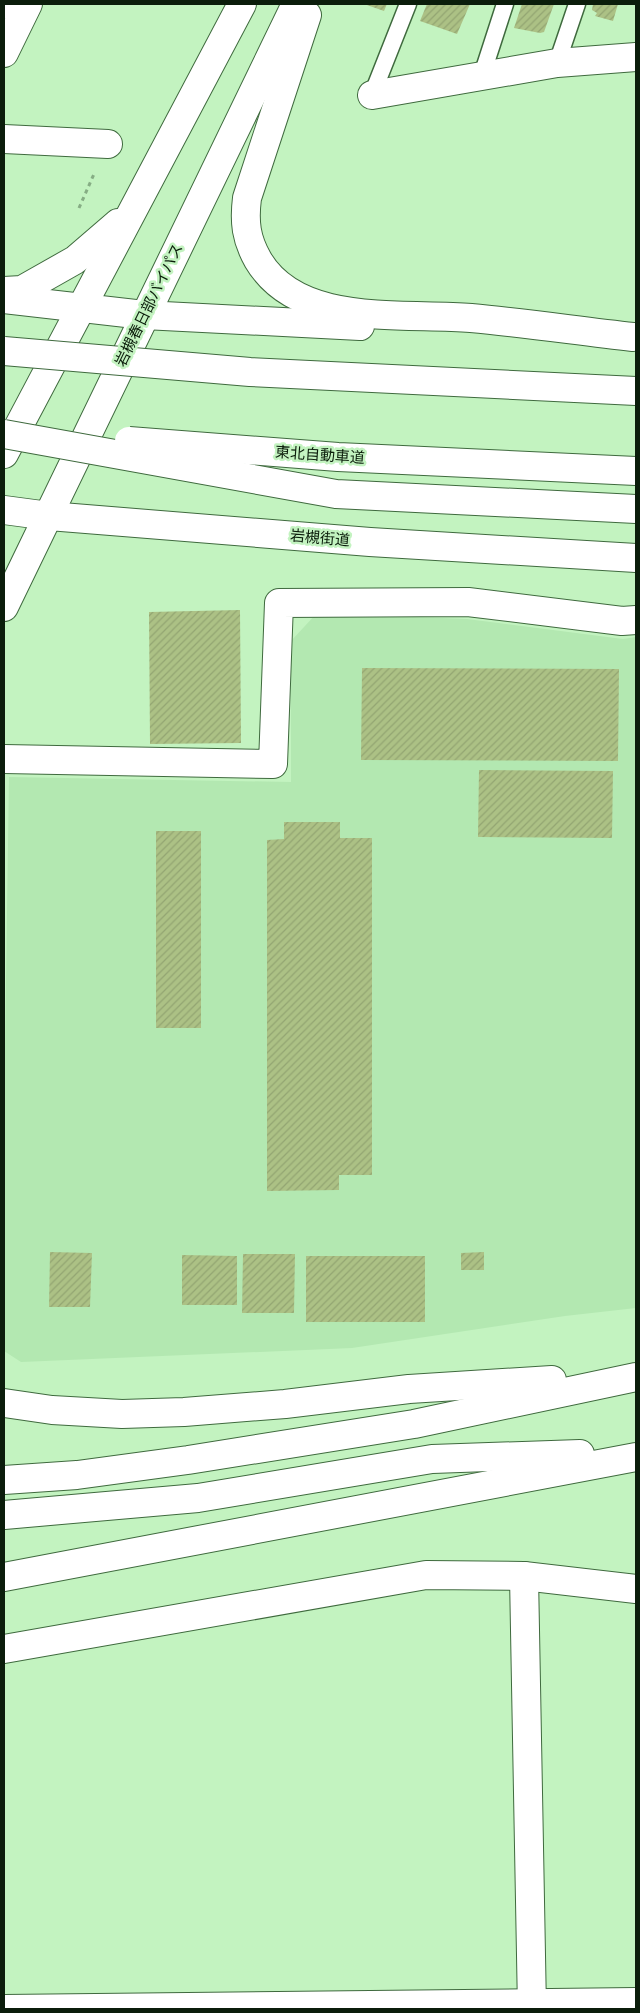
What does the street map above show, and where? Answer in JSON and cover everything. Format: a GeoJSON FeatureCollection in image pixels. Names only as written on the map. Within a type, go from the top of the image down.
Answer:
{"type":"FeatureCollection","features":[{"type":"Feature","properties":{"kind":"main road"},"geometry":{"type":"LineString","coordinates":[[4,454],[80,307],[242,4]]}},
{"type":"Feature","properties":{"kind":"main road","name":"岩槻春日部バイパス"},"geometry":{"type":"LineString","coordinates":[[4,607],[296,4]]}},
{"type":"Feature","properties":{"kind":"main road"},"geometry":{"type":"LineString","coordinates":[[310,4],[247,198],[244,219],[251,247],[265,271],[279,286],[295,296],[313,303],[352,312],[470,318],[634,337]]}},
{"type":"Feature","properties":{"kind":"main road"},"geometry":{"type":"LineString","coordinates":[[4,53],[18,10]]}},
{"type":"Feature","properties":{"kind":"main road"},"geometry":{"type":"LineString","coordinates":[[372,95],[558,63],[636,57]]}},
{"type":"Feature","properties":{"kind":"main road"},"geometry":{"type":"LineString","coordinates":[[4,139],[108,144]]}},
{"type":"Feature","properties":{"kind":"main road"},"geometry":{"type":"LineString","coordinates":[[4,291],[22,290],[75,260],[130,213]]}},
{"type":"Feature","properties":{"kind":"main road"},"geometry":{"type":"LineString","coordinates":[[4,299],[144,315],[269,323],[634,337]]}},
{"type":"Feature","properties":{"kind":"main road"},"geometry":{"type":"LineString","coordinates":[[4,351],[250,372],[636,391]]}},
{"type":"Feature","properties":{"kind":"main road"},"geometry":{"type":"LineString","coordinates":[[4,432],[336,494],[636,509]]}},
{"type":"Feature","properties":{"kind":"main road","name":"東北自動車道"},"geometry":{"type":"LineString","coordinates":[[4,432],[338,457],[636,471]]}},
{"type":"Feature","properties":{"kind":"main road","name":"岩槻街道"},"geometry":{"type":"LineString","coordinates":[[4,510],[49,516],[370,542],[636,558]]}},
{"type":"Feature","properties":{"kind":"main road"},"geometry":{"type":"LineString","coordinates":[[4,759],[273,764],[279,603],[468,602],[622,621],[636,620]]}},
{"type":"Feature","properties":{"kind":"main road"},"geometry":{"type":"LineString","coordinates":[[4,1403],[52,1410],[122,1414],[184,1412],[286,1404],[409,1389],[636,1376]]}},
{"type":"Feature","properties":{"kind":"main road"},"geometry":{"type":"LineString","coordinates":[[4,1480],[77,1475],[188,1460],[394,1427],[636,1376]]}},
{"type":"Feature","properties":{"kind":"main road"},"geometry":{"type":"LineString","coordinates":[[4,1515],[198,1498],[432,1459],[636,1452]]}},
{"type":"Feature","properties":{"kind":"main road"},"geometry":{"type":"LineString","coordinates":[[4,1576],[636,1457]]}},
{"type":"Feature","properties":{"kind":"main road"},"geometry":{"type":"LineString","coordinates":[[4,1649],[426,1575],[524,1576],[636,1589]]}},
{"type":"Feature","properties":{"kind":"main road"},"geometry":{"type":"LineString","coordinates":[[524,1576],[532,2006]]}},
{"type":"Feature","properties":{"kind":"main road"},"geometry":{"type":"LineString","coordinates":[[4,2009],[532,2006],[636,2002]]}},
{"type":"Feature","properties":{"kind":"lane"},"geometry":{"type":"LineString","coordinates":[[372,95],[408,4]]}},
{"type":"Feature","properties":{"kind":"lane"},"geometry":{"type":"LineString","coordinates":[[482,75],[505,4]]}},
{"type":"Feature","properties":{"kind":"lane"},"geometry":{"type":"LineString","coordinates":[[558,63],[577,4]]}},
{"type":"Feature","properties":{"kind":"shaded area"},"geometry":{"type":"Polygon","coordinates":[[[317,613],[467,619],[623,639],[636,637],[636,1308],[565,1316],[352,1348],[21,1362],[4,1351],[4,1117],[9,777],[291,782],[291,641],[317,613]]]}},
{"type":"Feature","properties":{"kind":"building"},"geometry":{"type":"Polygon","coordinates":[[[364,4],[387,4],[384,11],[364,4]]]}},
{"type":"Feature","properties":{"kind":"building"},"geometry":{"type":"Polygon","coordinates":[[[427,4],[470,4],[457,34],[420,21],[427,4]]]}},
{"type":"Feature","properties":{"kind":"building"},"geometry":{"type":"Polygon","coordinates":[[[522,4],[554,4],[544,32],[540,33],[514,28],[522,4]]]}},
{"type":"Feature","properties":{"kind":"building"},"geometry":{"type":"Polygon","coordinates":[[[593,4],[618,4],[613,21],[595,16],[597,13],[592,10],[593,4]]]}},
{"type":"Feature","properties":{"kind":"building"},"geometry":{"type":"Polygon","coordinates":[[[240,610],[241,743],[150,744],[149,612],[240,610]]]}},
{"type":"Feature","properties":{"kind":"building"},"geometry":{"type":"Polygon","coordinates":[[[362,668],[619,669],[618,761],[361,760],[362,668]]]}},
{"type":"Feature","properties":{"kind":"building"},"geometry":{"type":"Polygon","coordinates":[[[479,770],[613,771],[612,838],[478,837],[479,770]]]}},
{"type":"Feature","properties":{"kind":"building"},"geometry":{"type":"Polygon","coordinates":[[[284,822],[340,822],[340,838],[372,838],[372,1175],[339,1175],[339,1190],[267,1191],[267,840],[284,839],[284,822]]]}},
{"type":"Feature","properties":{"kind":"building"},"geometry":{"type":"Polygon","coordinates":[[[156,831],[201,831],[201,1028],[156,1028],[156,831]]]}},
{"type":"Feature","properties":{"kind":"building"},"geometry":{"type":"Polygon","coordinates":[[[50,1252],[92,1253],[90,1307],[49,1307],[50,1252]]]}},
{"type":"Feature","properties":{"kind":"building"},"geometry":{"type":"Polygon","coordinates":[[[484,1252],[484,1270],[461,1270],[461,1253],[484,1252]]]}},
{"type":"Feature","properties":{"kind":"building"},"geometry":{"type":"Polygon","coordinates":[[[243,1254],[295,1254],[294,1313],[242,1313],[243,1254]]]}},
{"type":"Feature","properties":{"kind":"building"},"geometry":{"type":"Polygon","coordinates":[[[182,1255],[237,1256],[237,1305],[182,1305],[182,1255]]]}},
{"type":"Feature","properties":{"kind":"building"},"geometry":{"type":"Polygon","coordinates":[[[306,1256],[425,1256],[425,1322],[306,1322],[306,1256]]]}}]}
